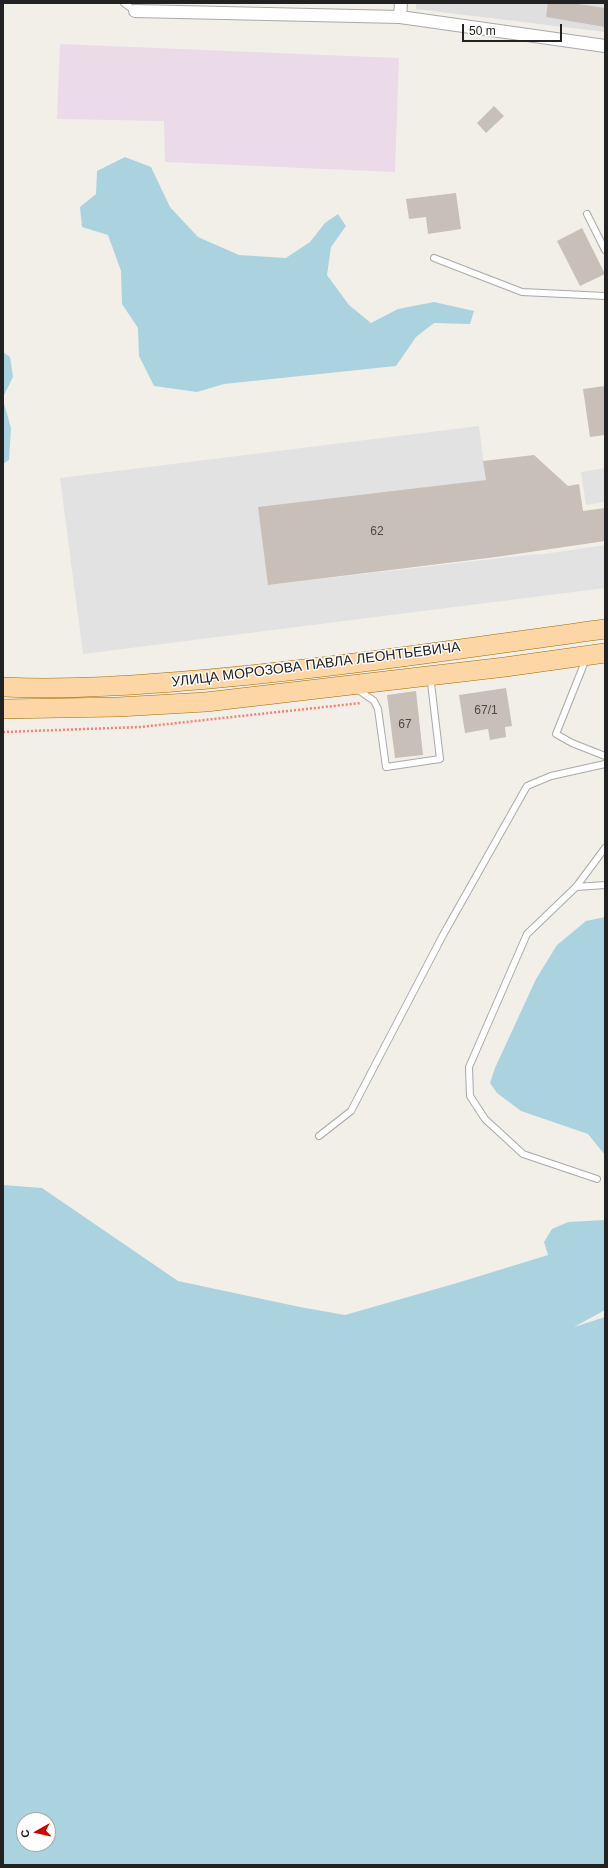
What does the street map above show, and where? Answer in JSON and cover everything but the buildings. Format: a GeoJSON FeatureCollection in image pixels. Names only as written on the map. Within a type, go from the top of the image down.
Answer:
{"type":"FeatureCollection","features":[{"type":"Feature","properties":{"kind":"main road","name":"УЛИЦА МОРОЗОВА ПАВЛА ЛЕОНТЬЕВИЧА"},"geometry":{"type":"LineString","coordinates":[[3,687],[52,689],[116,687],[277,673],[605,629]]}},
{"type":"Feature","properties":{"kind":"main road","name":"УЛИЦА МОРОЗОВА ПАВЛА ЛЕОНТЬЕВИЧА"},"geometry":{"type":"LineString","coordinates":[[3,708],[77,708],[160,705],[441,674],[596,654]]}},
{"type":"Feature","properties":{"kind":"street"},"geometry":{"type":"LineString","coordinates":[[400,17],[402,3]]}},
{"type":"Feature","properties":{"kind":"street"},"geometry":{"type":"LineString","coordinates":[[135,11],[165,7],[400,17],[605,46]]}},
{"type":"Feature","properties":{"kind":"lane"},"geometry":{"type":"LineString","coordinates":[[124,3],[135,11]]}},
{"type":"Feature","properties":{"kind":"lane"},"geometry":{"type":"LineString","coordinates":[[586,214],[605,250]]}},
{"type":"Feature","properties":{"kind":"lane"},"geometry":{"type":"LineString","coordinates":[[434,258],[522,292],[605,296]]}},
{"type":"Feature","properties":{"kind":"lane"},"geometry":{"type":"LineString","coordinates":[[596,654],[556,734],[572,744],[605,756]]}},
{"type":"Feature","properties":{"kind":"lane"},"geometry":{"type":"LineString","coordinates":[[351,684],[374,701],[378,709],[386,767],[440,759],[431,683],[441,674]]}},
{"type":"Feature","properties":{"kind":"lane"},"geometry":{"type":"LineString","coordinates":[[319,1136],[351,1111],[443,935],[527,786],[551,776],[605,764]]}},
{"type":"Feature","properties":{"kind":"lane"},"geometry":{"type":"LineString","coordinates":[[597,1179],[523,1154],[485,1119],[470,1096],[469,1067],[528,934],[576,888],[605,848]]}},
{"type":"Feature","properties":{"kind":"lane"},"geometry":{"type":"LineString","coordinates":[[576,888],[605,885]]}},
{"type":"Feature","properties":{"kind":"shaded area"},"geometry":{"type":"Polygon","coordinates":[[[416,3],[605,3],[605,32],[416,9],[416,3]]]}},
{"type":"Feature","properties":{"kind":"shaded area"},"geometry":{"type":"Polygon","coordinates":[[[60,44],[399,58],[395,172],[165,162],[164,121],[57,119],[60,44]]]}},
{"type":"Feature","properties":{"kind":"shaded area"},"geometry":{"type":"Polygon","coordinates":[[[479,426],[486,480],[268,585],[543,554],[605,545],[605,588],[83,654],[60,478],[479,426]]]}},
{"type":"Feature","properties":{"kind":"shaded area"},"geometry":{"type":"Polygon","coordinates":[[[605,468],[605,502],[586,505],[581,472],[605,468]]]}},
{"type":"Feature","properties":{"kind":"water"},"geometry":{"type":"Polygon","coordinates":[[[125,157],[151,167],[170,207],[198,237],[239,255],[286,258],[310,242],[325,223],[338,214],[346,226],[331,247],[327,275],[349,305],[371,323],[398,309],[434,302],[474,311],[470,324],[434,323],[416,337],[396,366],[224,384],[197,392],[154,386],[139,356],[138,328],[122,304],[121,271],[108,235],[82,227],[80,207],[96,194],[97,171],[125,157]]]}},
{"type":"Feature","properties":{"kind":"water"},"geometry":{"type":"Polygon","coordinates":[[[3,352],[10,357],[13,377],[3,397],[3,352]]]}},
{"type":"Feature","properties":{"kind":"water"},"geometry":{"type":"Polygon","coordinates":[[[3,400],[11,428],[9,460],[3,464],[3,400]]]}},
{"type":"Feature","properties":{"kind":"water"},"geometry":{"type":"Polygon","coordinates":[[[605,917],[605,1155],[588,1134],[521,1111],[497,1093],[490,1083],[495,1068],[536,979],[557,945],[586,921],[605,917]]]}},
{"type":"Feature","properties":{"kind":"water"},"geometry":{"type":"Polygon","coordinates":[[[3,1185],[42,1188],[178,1281],[345,1315],[548,1255],[544,1242],[552,1229],[568,1222],[605,1220],[605,1310],[574,1327],[605,1317],[605,1865],[3,1865],[3,1185]]]}}]}
